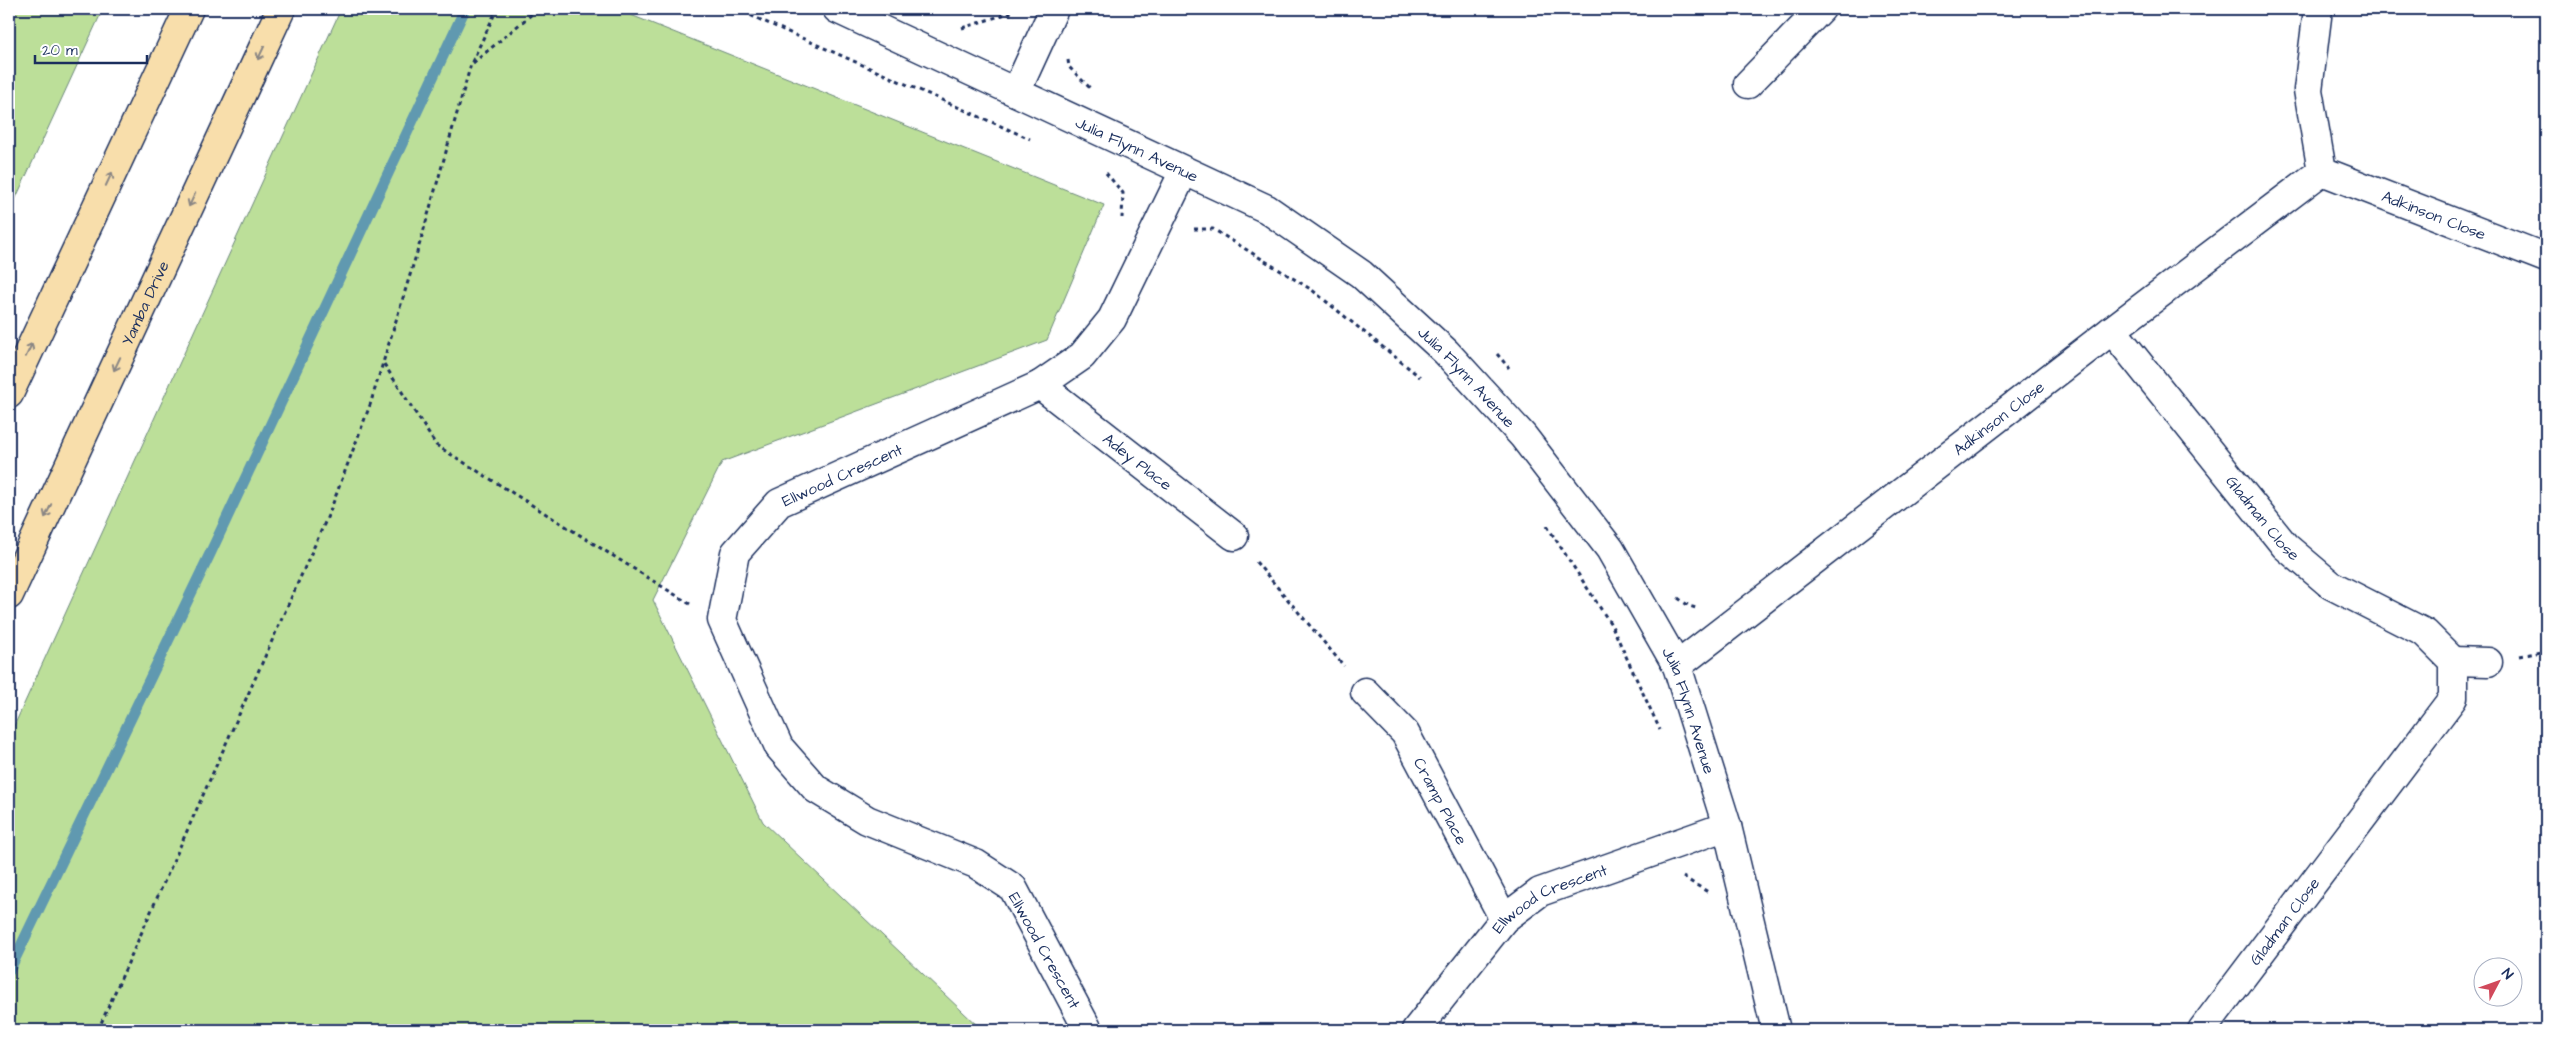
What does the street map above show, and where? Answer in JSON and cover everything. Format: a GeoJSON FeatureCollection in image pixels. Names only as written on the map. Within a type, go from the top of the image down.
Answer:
{"type":"FeatureCollection","features":[{"type":"Feature","properties":{"kind":"main road"},"geometry":{"type":"LineString","coordinates":[[9,394],[183,20],[196,9]]}},
{"type":"Feature","properties":{"kind":"main road","name":"Yamba Drive"},"geometry":{"type":"LineString","coordinates":[[9,596],[282,9]]}},
{"type":"Feature","properties":{"kind":"street","name":"Julia Flynn Avenue"},"geometry":{"type":"LineString","coordinates":[[837,9],[1267,209],[1362,274],[1446,352],[1523,436],[1610,549],[1677,666],[1727,826],[1776,1030]]}},
{"type":"Feature","properties":{"kind":"street"},"geometry":{"type":"LineString","coordinates":[[1748,84],[1821,9]]}},
{"type":"Feature","properties":{"kind":"street"},"geometry":{"type":"LineString","coordinates":[[2318,9],[2308,90],[2322,171]]}},
{"type":"Feature","properties":{"kind":"street"},"geometry":{"type":"LineString","coordinates":[[1016,92],[1049,20]]}},
{"type":"Feature","properties":{"kind":"street","name":"Ellwood Crescent"},"geometry":{"type":"LineString","coordinates":[[1088,1030],[1013,888],[976,864],[867,820],[816,789],[779,746],[722,620],[735,553],[779,503],[1040,385],[1082,356],[1112,319],[1184,170]]}},
{"type":"Feature","properties":{"kind":"street","name":"Adkinson Close"},"geometry":{"type":"LineString","coordinates":[[1677,666],[2112,330],[2322,171],[2546,258]]}},
{"type":"Feature","properties":{"kind":"street","name":"Gladman Close"},"geometry":{"type":"LineString","coordinates":[[2112,330],[2285,546],[2331,586],[2425,633],[2453,661],[2453,698],[2202,1030]]}},
{"type":"Feature","properties":{"kind":"street","name":"Adey Place"},"geometry":{"type":"LineString","coordinates":[[1040,385],[1234,536]]}},
{"type":"Feature","properties":{"kind":"street"},"geometry":{"type":"LineString","coordinates":[[2453,661],[2488,662]]}},
{"type":"Feature","properties":{"kind":"street","name":"Cramp Place"},"geometry":{"type":"LineString","coordinates":[[1365,692],[1405,733],[1504,919]]}},
{"type":"Feature","properties":{"kind":"street","name":"Ellwood Crescent"},"geometry":{"type":"LineString","coordinates":[[1416,1030],[1504,919],[1540,892],[1727,826]]}},
{"type":"Feature","properties":{"kind":"path"},"geometry":{"type":"LineString","coordinates":[[98,1030],[330,511],[370,405],[472,64],[497,9]]}},
{"type":"Feature","properties":{"kind":"path"},"geometry":{"type":"LineString","coordinates":[[472,64],[538,9]]}},
{"type":"Feature","properties":{"kind":"path"},"geometry":{"type":"LineString","coordinates":[[736,9],[1033,140]]}},
{"type":"Feature","properties":{"kind":"path"},"geometry":{"type":"LineString","coordinates":[[955,24],[963,28],[1010,11],[1049,20]]}},
{"type":"Feature","properties":{"kind":"path"},"geometry":{"type":"LineString","coordinates":[[1106,172],[1123,193],[1122,231],[1162,246],[1183,229],[1213,229],[1312,290],[1426,382]]}},
{"type":"Feature","properties":{"kind":"path"},"geometry":{"type":"LineString","coordinates":[[383,363],[436,445],[677,598],[722,620]]}},
{"type":"Feature","properties":{"kind":"path"},"geometry":{"type":"LineString","coordinates":[[1544,521],[1612,626],[1663,739]]}},
{"type":"Feature","properties":{"kind":"path"},"geometry":{"type":"LineString","coordinates":[[1234,536],[1365,692]]}},
{"type":"Feature","properties":{"kind":"path"},"geometry":{"type":"LineString","coordinates":[[1654,852],[1658,872],[1680,875],[1710,893]]}},
{"type":"Feature","properties":{"kind":"green space"},"geometry":{"type":"Polygon","coordinates":[[[9,9],[103,9],[9,213],[9,9]]]}},
{"type":"Feature","properties":{"kind":"green space"},"geometry":{"type":"Polygon","coordinates":[[[341,9],[616,9],[1104,205],[1047,340],[722,462],[653,600],[763,822],[982,1030],[9,1030],[9,737],[341,9]]]}},
{"type":"Feature","properties":{"kind":"waterway"},"geometry":{"type":"LineString","coordinates":[[9,971],[209,556],[465,9]]}}]}
